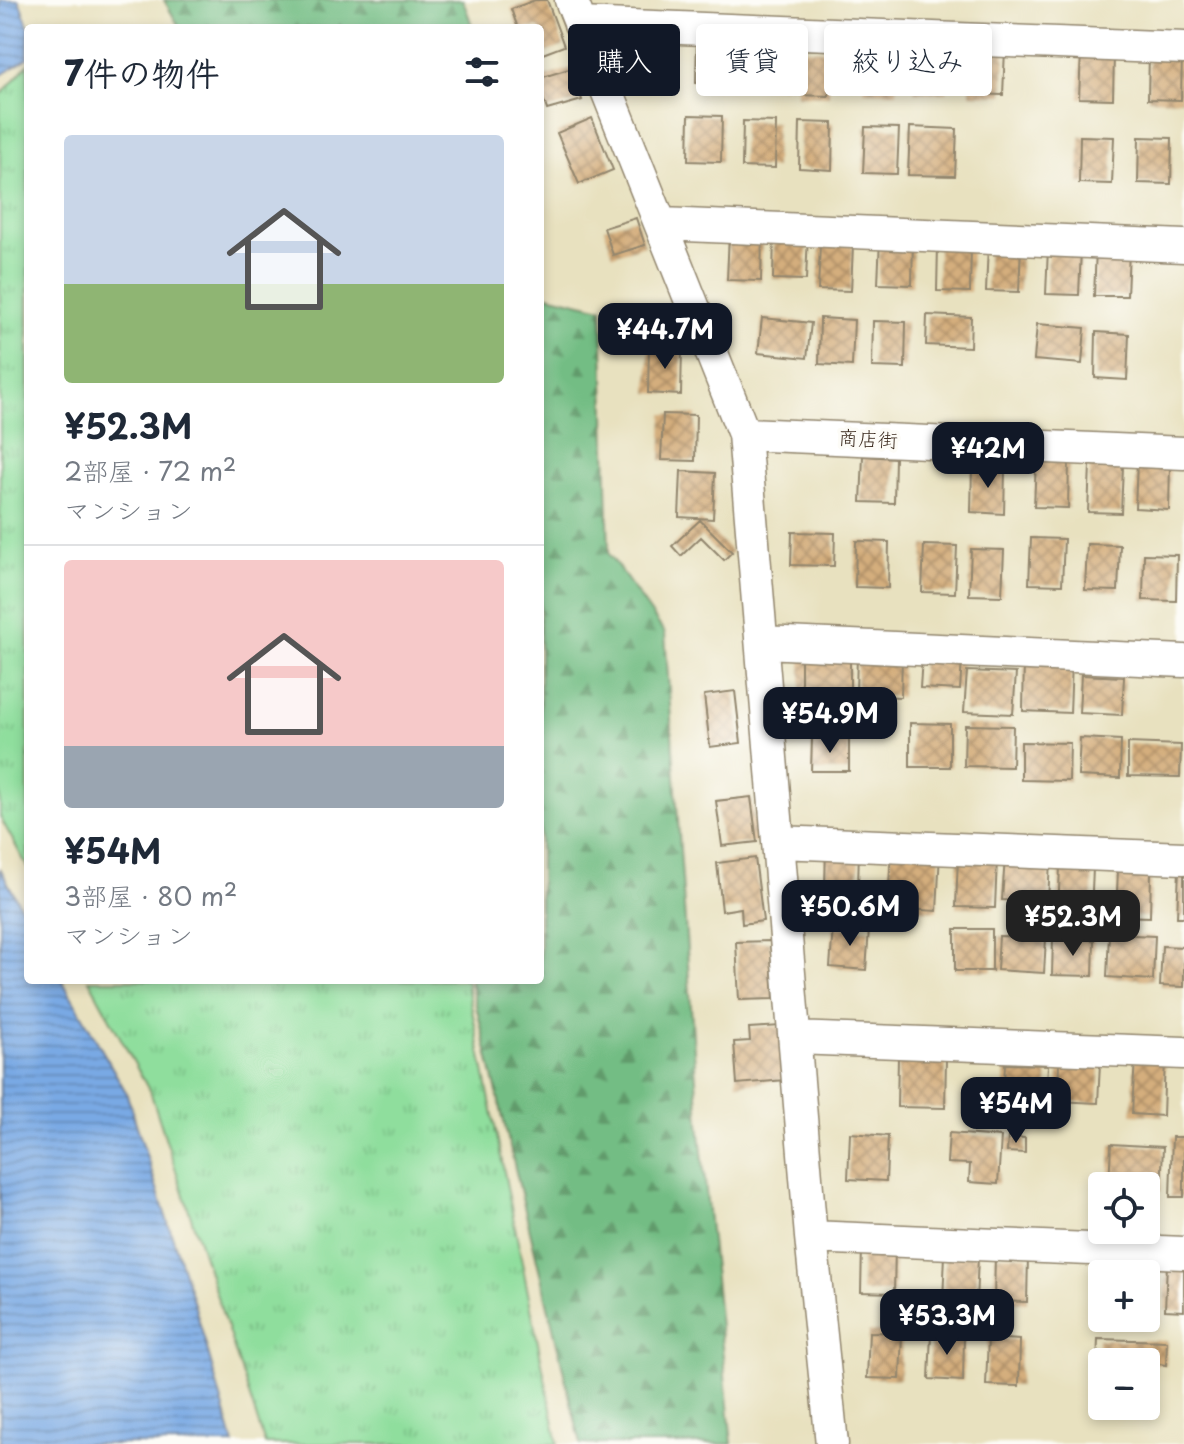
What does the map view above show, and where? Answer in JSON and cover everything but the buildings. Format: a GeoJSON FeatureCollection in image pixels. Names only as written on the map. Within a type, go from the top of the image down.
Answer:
{"type":"FeatureCollection","features":[{"type":"Feature","properties":{"kind":"street"},"geometry":{"type":"LineString","coordinates":[[832,1444],[811,1237],[744,434],[576,12],[1184,48]]}},
{"type":"Feature","properties":{"kind":"street"},"geometry":{"type":"LineString","coordinates":[[662,224],[1184,246]]}},
{"type":"Feature","properties":{"kind":"street","name":"商店街"},"geometry":{"type":"LineString","coordinates":[[744,434],[1184,453]]}},
{"type":"Feature","properties":{"kind":"street"},"geometry":{"type":"LineString","coordinates":[[763,642],[1184,661]]}},
{"type":"Feature","properties":{"kind":"street"},"geometry":{"type":"LineString","coordinates":[[778,842],[1184,858]]}},
{"type":"Feature","properties":{"kind":"street"},"geometry":{"type":"LineString","coordinates":[[795,1038],[1184,1053]]}},
{"type":"Feature","properties":{"kind":"street"},"geometry":{"type":"LineString","coordinates":[[811,1237],[1184,1253]]}},
{"type":"Feature","properties":{"kind":"green space"},"geometry":{"type":"Polygon","coordinates":[[[164,0],[463,0],[472,24],[178,24],[164,0]]]}},
{"type":"Feature","properties":{"kind":"green space"},"geometry":{"type":"Polygon","coordinates":[[[24,69],[24,861],[0,817],[0,96],[24,69]]]}},
{"type":"Feature","properties":{"kind":"green space"},"geometry":{"type":"Polygon","coordinates":[[[544,294],[602,308],[609,554],[665,633],[699,1123],[732,1444],[581,1444],[471,984],[544,984],[544,294]]]}},
{"type":"Feature","properties":{"kind":"green space"},"geometry":{"type":"Polygon","coordinates":[[[91,984],[467,984],[558,1444],[265,1444],[151,1094],[91,984]]]}},
{"type":"Feature","properties":{"kind":"water"},"geometry":{"type":"Polygon","coordinates":[[[0,0],[19,0],[28,24],[24,24],[24,61],[0,76],[0,0]]]}},
{"type":"Feature","properties":{"kind":"water"},"geometry":{"type":"Polygon","coordinates":[[[0,868],[24,913],[24,984],[64,984],[126,1092],[195,1307],[234,1444],[0,1444],[0,868]]]}}]}
